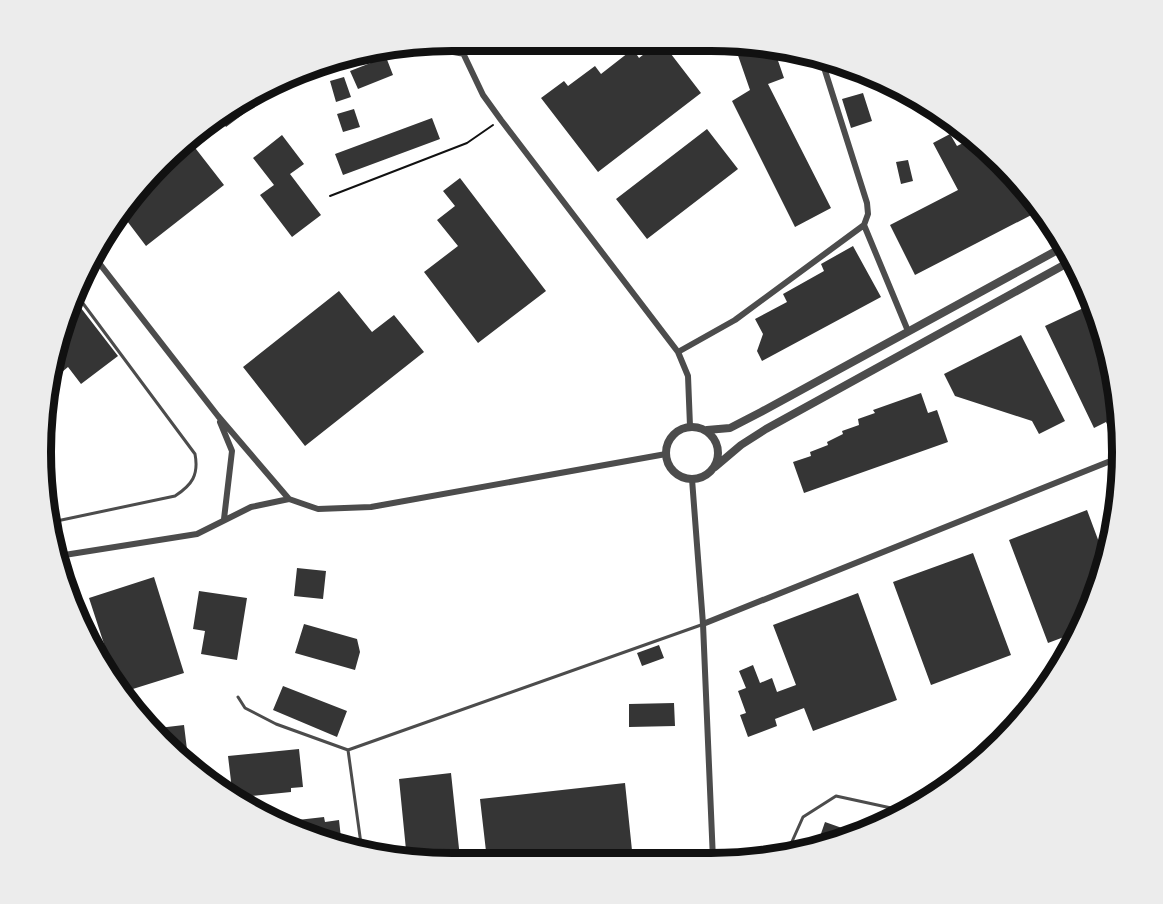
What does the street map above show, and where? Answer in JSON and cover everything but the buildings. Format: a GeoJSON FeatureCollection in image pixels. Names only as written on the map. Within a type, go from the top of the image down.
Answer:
{"type":"FeatureCollection","features":[{"type":"Feature","properties":{"kind":"street"},"geometry":{"type":"LineString","coordinates":[[450,51],[463,53],[467,51]]}},
{"type":"Feature","properties":{"kind":"street"},"geometry":{"type":"LineString","coordinates":[[463,53],[483,95],[678,352],[688,376],[690,426]]}},
{"type":"Feature","properties":{"kind":"street"},"geometry":{"type":"LineString","coordinates":[[678,352],[735,320],[864,225],[868,214],[867,202],[823,67]]}},
{"type":"Feature","properties":{"kind":"street"},"geometry":{"type":"LineString","coordinates":[[864,225],[908,331]]}},
{"type":"Feature","properties":{"kind":"street"},"geometry":{"type":"LineString","coordinates":[[1057,250],[730,428],[707,430],[690,426],[675,432],[666,446],[671,469],[684,478],[701,478],[741,445],[766,429],[1065,264]]}},
{"type":"Feature","properties":{"kind":"street"},"geometry":{"type":"LineString","coordinates":[[99,263],[218,416],[289,499],[318,509],[371,507],[666,454]]}},
{"type":"Feature","properties":{"kind":"street"},"geometry":{"type":"LineString","coordinates":[[218,416],[232,451],[224,519]]}},
{"type":"Feature","properties":{"kind":"street"},"geometry":{"type":"LineString","coordinates":[[707,430],[717,443],[718,459],[715,467]]}},
{"type":"Feature","properties":{"kind":"street"},"geometry":{"type":"LineString","coordinates":[[703,624],[1108,462],[1112,463]]}},
{"type":"Feature","properties":{"kind":"street"},"geometry":{"type":"LineString","coordinates":[[692,479],[703,624],[713,853]]}},
{"type":"Feature","properties":{"kind":"street"},"geometry":{"type":"LineString","coordinates":[[65,555],[197,534],[250,507],[289,499]]}},
{"type":"Feature","properties":{"kind":"lane"},"geometry":{"type":"LineString","coordinates":[[57,521],[175,496],[187,489],[195,478],[197,466],[195,454],[81,301]]}},
{"type":"Feature","properties":{"kind":"lane"},"geometry":{"type":"LineString","coordinates":[[238,697],[245,708],[276,724],[348,750],[703,624]]}},
{"type":"Feature","properties":{"kind":"lane"},"geometry":{"type":"LineString","coordinates":[[348,750],[361,842]]}},
{"type":"Feature","properties":{"kind":"lane"},"geometry":{"type":"LineString","coordinates":[[791,845],[803,817],[836,796],[894,809]]}},
{"type":"Feature","properties":{"kind":"path"},"geometry":{"type":"LineString","coordinates":[[330,196],[467,143],[501,120]]}}]}
